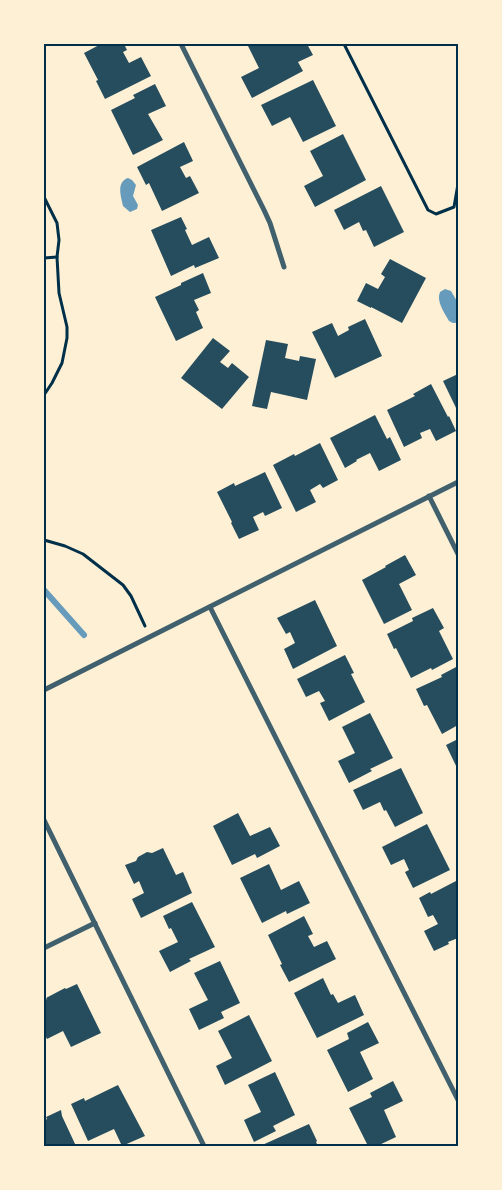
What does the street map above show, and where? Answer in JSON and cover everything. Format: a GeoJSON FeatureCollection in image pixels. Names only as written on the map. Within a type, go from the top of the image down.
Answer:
{"type":"FeatureCollection","features":[{"type":"Feature","properties":{"kind":"street"},"geometry":{"type":"LineString","coordinates":[[181,44],[270,222],[284,267]]}},
{"type":"Feature","properties":{"kind":"street"},"geometry":{"type":"LineString","coordinates":[[44,690],[458,482]]}},
{"type":"Feature","properties":{"kind":"street"},"geometry":{"type":"LineString","coordinates":[[429,496],[458,554]]}},
{"type":"Feature","properties":{"kind":"street"},"geometry":{"type":"LineString","coordinates":[[210,607],[458,1100]]}},
{"type":"Feature","properties":{"kind":"street"},"geometry":{"type":"LineString","coordinates":[[44,820],[204,1146]]}},
{"type":"Feature","properties":{"kind":"street"},"geometry":{"type":"LineString","coordinates":[[44,948],[95,923]]}},
{"type":"Feature","properties":{"kind":"path"},"geometry":{"type":"LineString","coordinates":[[344,44],[428,210],[436,214],[454,207],[458,184]]}},
{"type":"Feature","properties":{"kind":"path"},"geometry":{"type":"LineString","coordinates":[[44,197],[57,223],[59,240],[57,256],[59,294],[67,327],[66,349],[62,363],[44,396]]}},
{"type":"Feature","properties":{"kind":"path"},"geometry":{"type":"LineString","coordinates":[[44,258],[57,256]]}},
{"type":"Feature","properties":{"kind":"path"},"geometry":{"type":"LineString","coordinates":[[44,540],[83,554],[123,585],[131,596],[150,636]]}},
{"type":"Feature","properties":{"kind":"water"},"geometry":{"type":"Polygon","coordinates":[[[128,178],[136,185],[133,196],[138,205],[137,209],[130,212],[123,206],[120,190],[124,180],[128,178]]]}},
{"type":"Feature","properties":{"kind":"water"},"geometry":{"type":"Polygon","coordinates":[[[445,289],[451,291],[458,303],[457,323],[449,321],[440,303],[440,292],[445,289]]]}},
{"type":"Feature","properties":{"kind":"building"},"geometry":{"type":"Polygon","coordinates":[[[101,44],[124,44],[127,50],[123,52],[129,63],[141,57],[151,76],[105,99],[96,81],[98,80],[84,53],[101,44]]]}},
{"type":"Feature","properties":{"kind":"building"},"geometry":{"type":"Polygon","coordinates":[[[247,44],[307,44],[313,55],[298,62],[303,71],[252,98],[241,77],[259,68],[247,44]]]}},
{"type":"Feature","properties":{"kind":"building"},"geometry":{"type":"Polygon","coordinates":[[[313,80],[336,126],[303,142],[290,117],[272,126],[261,105],[313,80]]]}},
{"type":"Feature","properties":{"kind":"building"},"geometry":{"type":"Polygon","coordinates":[[[155,84],[166,106],[148,114],[163,140],[133,155],[111,110],[135,98],[133,95],[155,84]]]}},
{"type":"Feature","properties":{"kind":"building"},"geometry":{"type":"Polygon","coordinates":[[[343,134],[366,180],[315,207],[304,186],[323,176],[310,151],[343,134]]]}},
{"type":"Feature","properties":{"kind":"building"},"geometry":{"type":"Polygon","coordinates":[[[184,142],[193,161],[180,167],[186,178],[190,176],[199,193],[162,211],[149,183],[146,185],[137,167],[184,142]]]}},
{"type":"Feature","properties":{"kind":"building"},"geometry":{"type":"Polygon","coordinates":[[[381,186],[404,232],[374,247],[366,230],[363,231],[359,222],[344,230],[334,210],[381,186]]]}},
{"type":"Feature","properties":{"kind":"building"},"geometry":{"type":"Polygon","coordinates":[[[181,217],[192,245],[209,237],[219,258],[195,268],[194,265],[171,276],[151,230],[181,217]]]}},
{"type":"Feature","properties":{"kind":"building"},"geometry":{"type":"Polygon","coordinates":[[[390,259],[426,278],[402,323],[357,301],[366,283],[378,289],[385,277],[381,274],[390,259]]]}},
{"type":"Feature","properties":{"kind":"building"},"geometry":{"type":"Polygon","coordinates":[[[203,273],[211,293],[194,300],[199,310],[196,312],[203,328],[176,341],[155,297],[203,273]]]}},
{"type":"Feature","properties":{"kind":"building"},"geometry":{"type":"Polygon","coordinates":[[[365,319],[382,356],[335,378],[312,332],[332,323],[338,336],[349,330],[348,327],[365,319]]]}},
{"type":"Feature","properties":{"kind":"building"},"geometry":{"type":"Polygon","coordinates":[[[213,338],[230,351],[220,362],[228,368],[232,363],[249,377],[222,409],[181,378],[213,338]]]}},
{"type":"Feature","properties":{"kind":"building"},"geometry":{"type":"Polygon","coordinates":[[[266,340],[288,344],[285,358],[299,361],[300,356],[316,359],[307,400],[271,392],[267,409],[252,406],[266,340]]]}},
{"type":"Feature","properties":{"kind":"building"},"geometry":{"type":"Polygon","coordinates":[[[458,374],[458,412],[443,381],[458,374]]]}},
{"type":"Feature","properties":{"kind":"building"},"geometry":{"type":"Polygon","coordinates":[[[431,384],[456,431],[436,441],[430,429],[420,433],[422,438],[404,447],[387,410],[415,396],[413,394],[431,384]]]}},
{"type":"Feature","properties":{"kind":"building"},"geometry":{"type":"Polygon","coordinates":[[[375,415],[387,439],[390,437],[401,460],[379,471],[370,453],[345,468],[330,438],[375,415]]]}},
{"type":"Feature","properties":{"kind":"building"},"geometry":{"type":"Polygon","coordinates":[[[320,443],[338,480],[323,488],[320,484],[310,490],[316,502],[296,512],[273,465],[320,443]]]}},
{"type":"Feature","properties":{"kind":"building"},"geometry":{"type":"Polygon","coordinates":[[[265,472],[282,508],[265,516],[263,512],[253,517],[259,530],[239,539],[217,492],[234,483],[235,486],[265,472]]]}},
{"type":"Feature","properties":{"kind":"building"},"geometry":{"type":"Polygon","coordinates":[[[405,555],[416,575],[399,584],[412,610],[384,624],[362,580],[405,555]]]}},
{"type":"Feature","properties":{"kind":"building"},"geometry":{"type":"Polygon","coordinates":[[[315,600],[337,646],[293,669],[284,649],[295,643],[290,632],[286,634],[277,618],[315,600]]]}},
{"type":"Feature","properties":{"kind":"building"},"geometry":{"type":"Polygon","coordinates":[[[433,608],[444,628],[439,631],[453,659],[411,678],[387,634],[413,621],[412,618],[433,608]]]}},
{"type":"Feature","properties":{"kind":"building"},"geometry":{"type":"Polygon","coordinates":[[[345,655],[354,673],[351,674],[365,702],[329,721],[320,703],[325,701],[319,691],[306,697],[297,679],[345,655]]]}},
{"type":"Feature","properties":{"kind":"building"},"geometry":{"type":"Polygon","coordinates":[[[458,666],[458,725],[442,734],[427,705],[424,706],[416,689],[442,677],[441,675],[458,666]]]}},
{"type":"Feature","properties":{"kind":"building"},"geometry":{"type":"Polygon","coordinates":[[[370,713],[393,758],[370,769],[372,771],[349,783],[338,761],[355,753],[342,727],[370,713]]]}},
{"type":"Feature","properties":{"kind":"building"},"geometry":{"type":"Polygon","coordinates":[[[458,739],[458,770],[446,745],[458,739]]]}},
{"type":"Feature","properties":{"kind":"building"},"geometry":{"type":"Polygon","coordinates":[[[401,768],[423,813],[395,827],[380,802],[363,810],[353,790],[401,768]]]}},
{"type":"Feature","properties":{"kind":"building"},"geometry":{"type":"Polygon","coordinates":[[[238,813],[250,836],[270,827],[280,846],[257,858],[255,854],[232,865],[213,826],[238,813]]]}},
{"type":"Feature","properties":{"kind":"building"},"geometry":{"type":"Polygon","coordinates":[[[427,824],[450,870],[413,888],[405,872],[409,870],[404,859],[391,865],[382,847],[427,824]]]}},
{"type":"Feature","properties":{"kind":"building"},"geometry":{"type":"Polygon","coordinates":[[[163,848],[176,875],[183,872],[192,893],[141,918],[132,899],[144,893],[139,881],[134,884],[125,865],[136,861],[138,857],[147,852],[152,853],[163,848]]]}},
{"type":"Feature","properties":{"kind":"building"},"geometry":{"type":"Polygon","coordinates":[[[269,864],[281,890],[299,881],[310,903],[287,914],[286,911],[262,923],[240,878],[269,864]]]}},
{"type":"Feature","properties":{"kind":"building"},"geometry":{"type":"Polygon","coordinates":[[[456,881],[458,887],[458,938],[434,951],[424,931],[438,924],[433,915],[428,917],[419,898],[456,881]]]}},
{"type":"Feature","properties":{"kind":"building"},"geometry":{"type":"Polygon","coordinates":[[[192,902],[215,947],[189,959],[191,961],[170,972],[159,951],[178,942],[163,916],[192,902]]]}},
{"type":"Feature","properties":{"kind":"building"},"geometry":{"type":"Polygon","coordinates":[[[304,916],[313,934],[308,936],[314,947],[327,941],[336,959],[289,982],[268,935],[304,916]]]}},
{"type":"Feature","properties":{"kind":"building"},"geometry":{"type":"Polygon","coordinates":[[[220,961],[240,1003],[221,1012],[224,1018],[199,1030],[189,1009],[208,1000],[194,973],[220,961]]]}},
{"type":"Feature","properties":{"kind":"building"},"geometry":{"type":"Polygon","coordinates":[[[323,978],[331,995],[333,994],[338,1003],[355,995],[364,1015],[317,1038],[294,993],[323,978]]]}},
{"type":"Feature","properties":{"kind":"building"},"geometry":{"type":"Polygon","coordinates":[[[77,984],[101,1033],[71,1047],[63,1031],[47,1039],[44,1033],[44,1000],[65,988],[77,984]]]}},
{"type":"Feature","properties":{"kind":"building"},"geometry":{"type":"Polygon","coordinates":[[[249,1015],[272,1061],[225,1085],[216,1066],[232,1058],[218,1031],[249,1015]]]}},
{"type":"Feature","properties":{"kind":"building"},"geometry":{"type":"Polygon","coordinates":[[[368,1022],[379,1043],[360,1052],[373,1079],[348,1092],[327,1050],[349,1039],[347,1033],[368,1022]]]}},
{"type":"Feature","properties":{"kind":"building"},"geometry":{"type":"Polygon","coordinates":[[[275,1072],[295,1115],[273,1126],[276,1131],[254,1142],[244,1120],[261,1112],[248,1085],[275,1072]]]}},
{"type":"Feature","properties":{"kind":"building"},"geometry":{"type":"Polygon","coordinates":[[[393,1081],[403,1101],[384,1110],[396,1137],[377,1146],[368,1146],[349,1108],[372,1097],[370,1093],[393,1081]]]}},
{"type":"Feature","properties":{"kind":"building"},"geometry":{"type":"Polygon","coordinates":[[[118,1085],[145,1136],[122,1146],[114,1129],[88,1141],[71,1104],[84,1098],[85,1101],[118,1085]]]}},
{"type":"Feature","properties":{"kind":"building"},"geometry":{"type":"Polygon","coordinates":[[[61,1110],[76,1146],[44,1146],[44,1121],[47,1119],[46,1117],[61,1110]]]}},
{"type":"Feature","properties":{"kind":"building"},"geometry":{"type":"Polygon","coordinates":[[[309,1124],[318,1146],[260,1146],[309,1124]]]}},
{"type":"Feature","properties":{"kind":"waterway"},"geometry":{"type":"LineString","coordinates":[[44,590],[84,635]]}}]}
